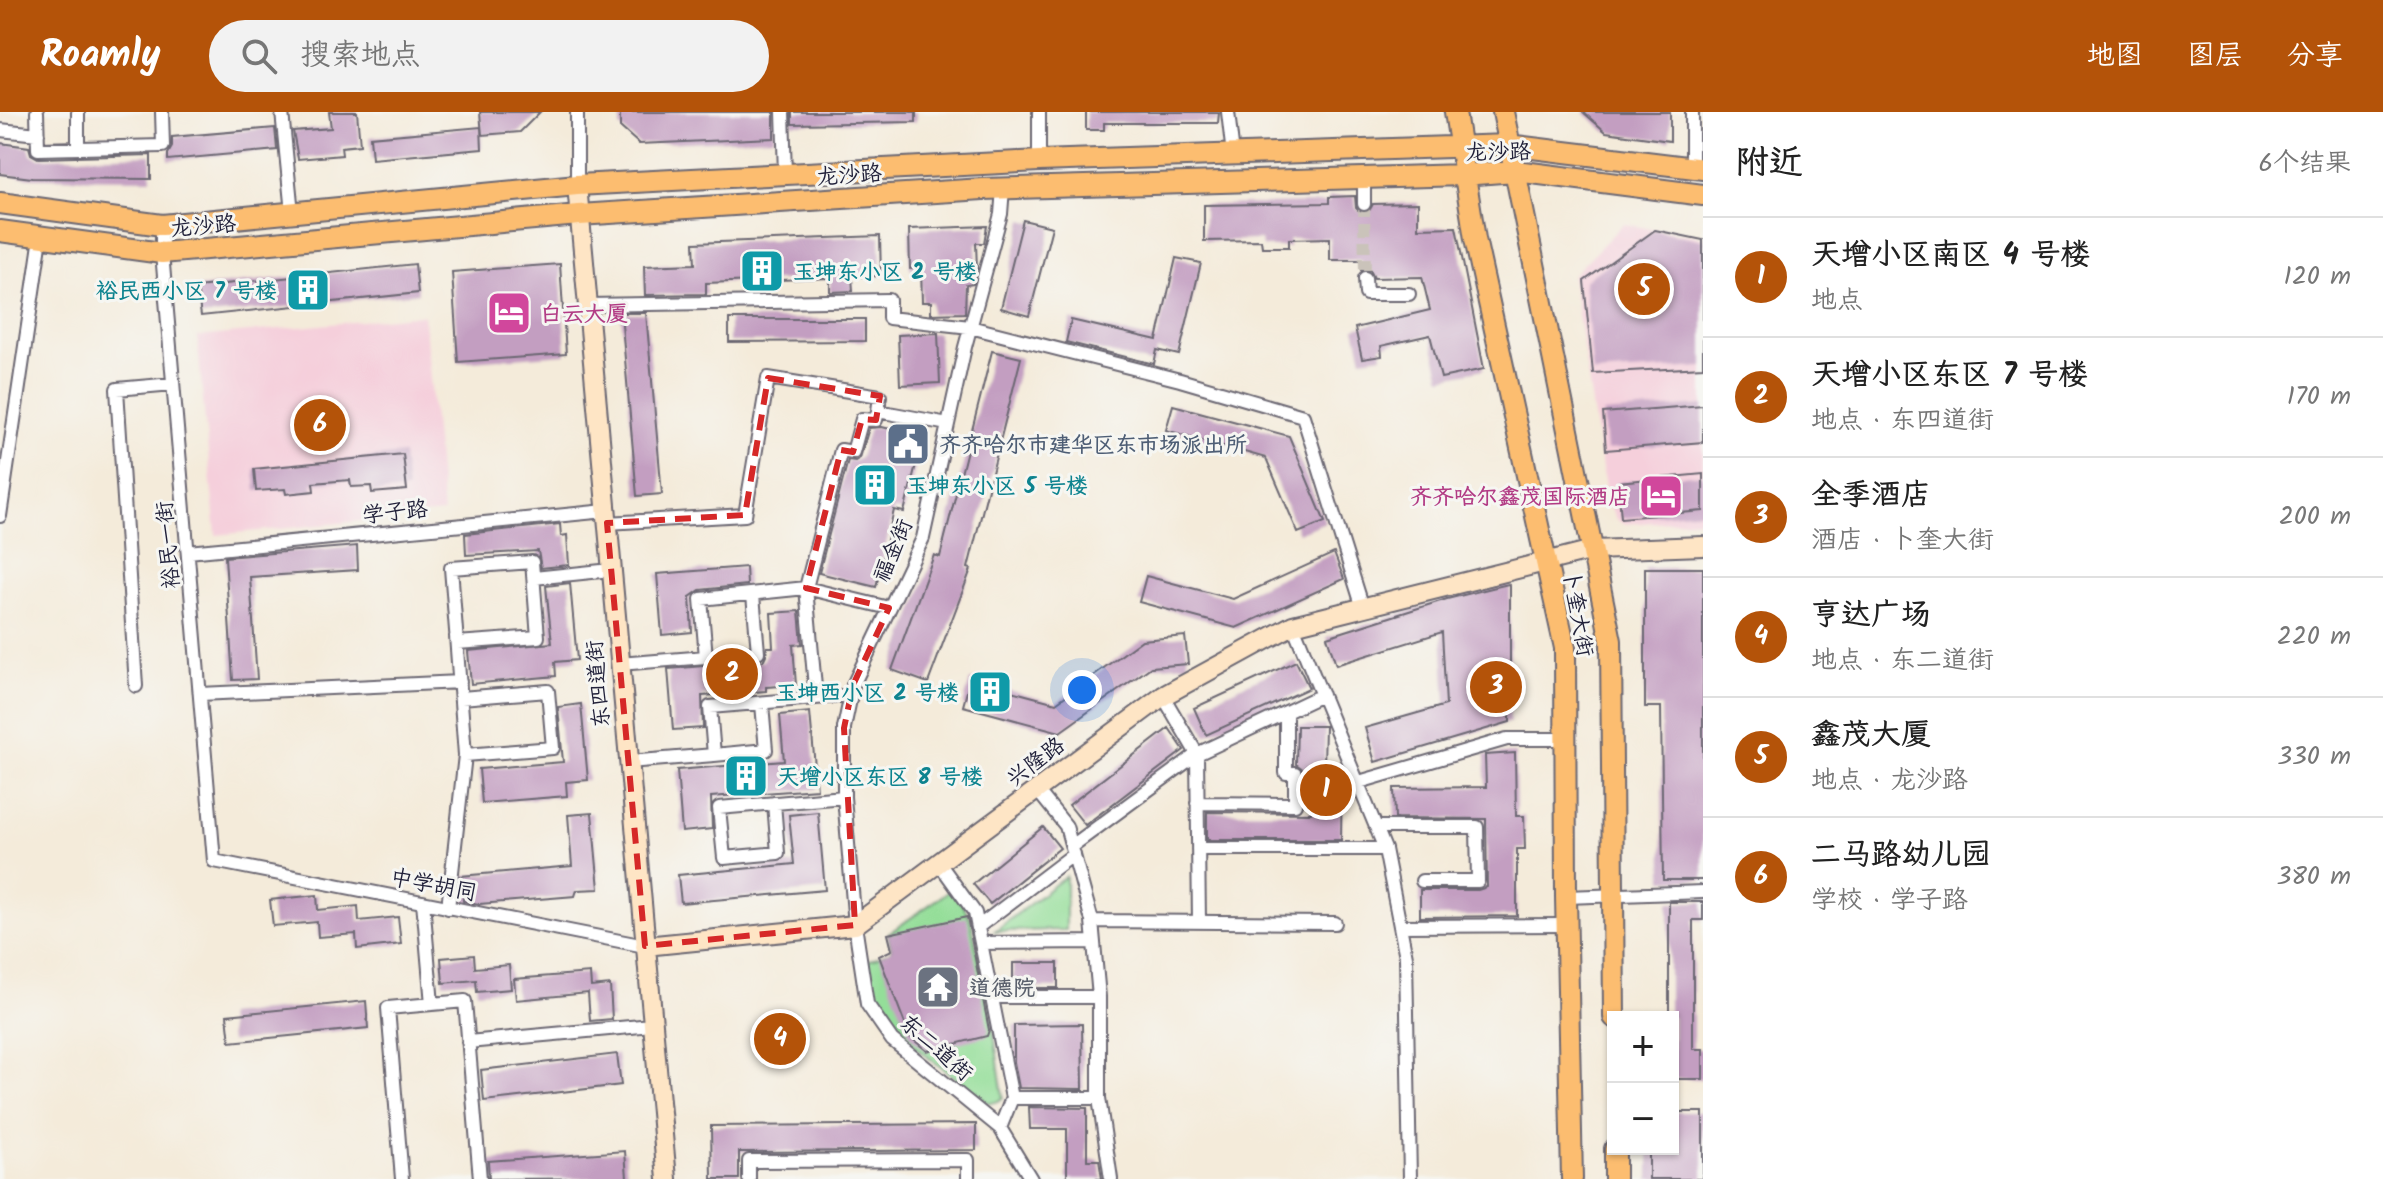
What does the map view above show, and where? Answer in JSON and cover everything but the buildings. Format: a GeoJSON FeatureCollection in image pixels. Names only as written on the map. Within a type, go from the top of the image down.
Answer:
{"type":"FeatureCollection","features":[{"type":"Feature","properties":{"kind":"main road","name":"卜奎大街"},"geometry":{"type":"LineString","coordinates":[[1455,112],[1475,239],[1565,648],[1566,925],[1572,1179]]}},
{"type":"Feature","properties":{"kind":"main road","name":"卜奎大街"},"geometry":{"type":"LineString","coordinates":[[1503,112],[1611,641],[1614,1011]]}},
{"type":"Feature","properties":{"kind":"main road","name":"龙沙路"},"geometry":{"type":"LineString","coordinates":[[0,203],[162,225],[577,185],[1039,161],[1508,145],[1698,168]]}},
{"type":"Feature","properties":{"kind":"main road","name":"龙沙路"},"geometry":{"type":"LineString","coordinates":[[0,231],[162,253],[579,215],[1003,188],[1515,171],[1703,195]]}},
{"type":"Feature","properties":{"kind":"main road"},"geometry":{"type":"LineString","coordinates":[[1615,1155],[1615,1179]]}},
{"type":"Feature","properties":{"kind":"street"},"geometry":{"type":"LineString","coordinates":[[37,112],[38,149],[163,146],[162,112]]}},
{"type":"Feature","properties":{"kind":"street"},"geometry":{"type":"LineString","coordinates":[[78,112],[78,148]]}},
{"type":"Feature","properties":{"kind":"street"},"geometry":{"type":"LineString","coordinates":[[282,112],[292,213]]}},
{"type":"Feature","properties":{"kind":"street"},"geometry":{"type":"LineString","coordinates":[[577,112],[577,185]]}},
{"type":"Feature","properties":{"kind":"street"},"geometry":{"type":"LineString","coordinates":[[783,112],[785,174]]}},
{"type":"Feature","properties":{"kind":"street"},"geometry":{"type":"LineString","coordinates":[[1039,112],[1039,161]]}},
{"type":"Feature","properties":{"kind":"street"},"geometry":{"type":"LineString","coordinates":[[1228,112],[1233,155]]}},
{"type":"Feature","properties":{"kind":"street"},"geometry":{"type":"LineString","coordinates":[[1692,112],[1698,168]]}},
{"type":"Feature","properties":{"kind":"street"},"geometry":{"type":"LineString","coordinates":[[0,130],[38,134]]}},
{"type":"Feature","properties":{"kind":"street"},"geometry":{"type":"LineString","coordinates":[[1364,178],[1364,204]]}},
{"type":"Feature","properties":{"kind":"street","name":"东四道街"},"geometry":{"type":"LineString","coordinates":[[577,185],[667,1179]]}},
{"type":"Feature","properties":{"kind":"street","name":"福金街"},"geometry":{"type":"LineString","coordinates":[[855,925],[844,797],[844,728],[853,685],[923,538],[970,327],[1001,214],[1003,188]]}},
{"type":"Feature","properties":{"kind":"street","name":"裕民一街"},"geometry":{"type":"LineString","coordinates":[[162,225],[214,861]]}},
{"type":"Feature","properties":{"kind":"street"},"geometry":{"type":"LineString","coordinates":[[0,516],[41,237]]}},
{"type":"Feature","properties":{"kind":"street"},"geometry":{"type":"LineString","coordinates":[[1365,278],[1366,294],[1409,294]]}},
{"type":"Feature","properties":{"kind":"street"},"geometry":{"type":"LineString","coordinates":[[587,305],[889,300],[889,318],[970,327],[1180,380],[1303,416],[1363,608]]}},
{"type":"Feature","properties":{"kind":"street","name":"学子路"},"geometry":{"type":"LineString","coordinates":[[188,552],[606,517],[745,515],[768,378],[880,396],[878,411]]}},
{"type":"Feature","properties":{"kind":"street"},"geometry":{"type":"LineString","coordinates":[[136,686],[117,389],[173,384]]}},
{"type":"Feature","properties":{"kind":"street"},"geometry":{"type":"LineString","coordinates":[[816,698],[806,588],[841,450],[853,452],[862,419],[876,420],[878,411],[948,424]]}},
{"type":"Feature","properties":{"kind":"street","name":"兴隆路"},"geometry":{"type":"LineString","coordinates":[[855,925],[1163,696],[1293,625],[1593,550],[1703,546]]}},
{"type":"Feature","properties":{"kind":"street"},"geometry":{"type":"LineString","coordinates":[[448,908],[465,755],[460,682],[456,636],[451,568],[532,562],[538,637],[457,643],[456,636]]}},
{"type":"Feature","properties":{"kind":"street"},"geometry":{"type":"LineString","coordinates":[[534,578],[611,570]]}},
{"type":"Feature","properties":{"kind":"street"},"geometry":{"type":"LineString","coordinates":[[706,657],[701,599],[806,588],[889,608]]}},
{"type":"Feature","properties":{"kind":"street"},"geometry":{"type":"LineString","coordinates":[[619,664],[758,652],[753,595]]}},
{"type":"Feature","properties":{"kind":"street"},"geometry":{"type":"LineString","coordinates":[[1293,625],[1385,849],[1406,957],[1410,1179]]}},
{"type":"Feature","properties":{"kind":"street"},"geometry":{"type":"LineString","coordinates":[[200,694],[460,682]]}},
{"type":"Feature","properties":{"kind":"street"},"geometry":{"type":"LineString","coordinates":[[461,698],[548,691],[553,748],[465,755]]}},
{"type":"Feature","properties":{"kind":"street"},"geometry":{"type":"LineString","coordinates":[[714,755],[710,707],[851,695]]}},
{"type":"Feature","properties":{"kind":"street"},"geometry":{"type":"LineString","coordinates":[[978,927],[1197,754],[1322,695]]}},
{"type":"Feature","properties":{"kind":"street"},"geometry":{"type":"LineString","coordinates":[[1163,696],[1197,754],[1199,922]]}},
{"type":"Feature","properties":{"kind":"street"},"geometry":{"type":"LineString","coordinates":[[628,762],[766,750],[762,704]]}},
{"type":"Feature","properties":{"kind":"street"},"geometry":{"type":"LineString","coordinates":[[1197,803],[1295,804],[1295,773],[1286,773],[1286,712]]}},
{"type":"Feature","properties":{"kind":"street"},"geometry":{"type":"LineString","coordinates":[[1359,782],[1507,739],[1565,739]]}},
{"type":"Feature","properties":{"kind":"street"},"geometry":{"type":"LineString","coordinates":[[1037,790],[1066,826],[1092,921],[1099,997],[1099,1098],[1111,1179]]}},
{"type":"Feature","properties":{"kind":"street"},"geometry":{"type":"LineString","coordinates":[[774,803],[778,853],[724,858],[719,808],[774,803],[844,797]]}},
{"type":"Feature","properties":{"kind":"street"},"geometry":{"type":"LineString","coordinates":[[1376,827],[1477,827],[1478,881],[1422,881]]}},
{"type":"Feature","properties":{"kind":"street"},"geometry":{"type":"LineString","coordinates":[[1198,849],[1385,849]]}},
{"type":"Feature","properties":{"kind":"street","name":"中学胡同"},"geometry":{"type":"LineString","coordinates":[[214,861],[645,946]]}},
{"type":"Feature","properties":{"kind":"street"},"geometry":{"type":"LineString","coordinates":[[939,863],[975,913],[1012,1098],[1000,1128]]}},
{"type":"Feature","properties":{"kind":"street"},"geometry":{"type":"LineString","coordinates":[[1566,897],[1703,892]]}},
{"type":"Feature","properties":{"kind":"street"},"geometry":{"type":"LineString","coordinates":[[423,902],[432,1004]]}},
{"type":"Feature","properties":{"kind":"street"},"geometry":{"type":"LineString","coordinates":[[1092,921],[1335,923]]}},
{"type":"Feature","properties":{"kind":"street"},"geometry":{"type":"LineString","coordinates":[[645,946],[855,925]]}},
{"type":"Feature","properties":{"kind":"street","name":"东二道街"},"geometry":{"type":"LineString","coordinates":[[855,925],[867,1004],[892,1040],[1000,1128],[1031,1179]]}},
{"type":"Feature","properties":{"kind":"street"},"geometry":{"type":"LineString","coordinates":[[1400,926],[1566,925]]}},
{"type":"Feature","properties":{"kind":"street"},"geometry":{"type":"LineString","coordinates":[[981,943],[1094,942]]}},
{"type":"Feature","properties":{"kind":"street"},"geometry":{"type":"LineString","coordinates":[[993,997],[1099,997]]}},
{"type":"Feature","properties":{"kind":"street"},"geometry":{"type":"LineString","coordinates":[[402,1179],[388,1008],[465,1001],[480,1179]]}},
{"type":"Feature","properties":{"kind":"street"},"geometry":{"type":"LineString","coordinates":[[468,1042],[652,1025]]}},
{"type":"Feature","properties":{"kind":"street"},"geometry":{"type":"LineString","coordinates":[[1012,1098],[1099,1098]]}},
{"type":"Feature","properties":{"kind":"street"},"geometry":{"type":"LineString","coordinates":[[749,1179],[749,1161],[968,1160],[968,1179]]}},
{"type":"Feature","properties":{"kind":"highlighted area"},"geometry":{"type":"Polygon","coordinates":[[[768,378],[880,396],[876,420],[862,419],[853,452],[841,450],[806,588],[889,608],[853,685],[844,728],[855,925],[645,946],[607,523],[745,515],[768,378]]]}},
{"type":"Feature","properties":{"kind":"shaded area"},"geometry":{"type":"Polygon","coordinates":[[[1623,224],[1703,237],[1703,519],[1623,524],[1616,519],[1607,500],[1572,276],[1623,224]]]}},
{"type":"Feature","properties":{"kind":"shaded area"},"geometry":{"type":"Polygon","coordinates":[[[424,315],[443,513],[216,535],[197,337],[424,315]]]}},
{"type":"Feature","properties":{"kind":"green space"},"geometry":{"type":"Polygon","coordinates":[[[1066,876],[1066,930],[995,931],[1066,876]]]}},
{"type":"Feature","properties":{"kind":"green space","name":"道德院"},"geometry":{"type":"Polygon","coordinates":[[[952,889],[970,917],[992,1019],[1003,1097],[996,1102],[987,1102],[895,1032],[884,1015],[867,961],[892,951],[888,934],[952,889]]]}},
{"type":"Feature","properties":{"kind":"tunnel"},"geometry":{"type":"LineString","coordinates":[[1364,204],[1365,278]]}},
{"type":"Feature","properties":{"kind":"place","name":"玉坤东小区 2 号楼"},"geometry":{"type":"Point","coordinates":[762,271]}},
{"type":"Feature","properties":{"kind":"place","name":"鑫茂大厦"},"geometry":{"type":"Point","coordinates":[1644,289]}},
{"type":"Feature","properties":{"kind":"place","name":"裕民西小区 7 号楼"},"geometry":{"type":"Point","coordinates":[308,290]}},
{"type":"Feature","properties":{"kind":"place","name":"白云大厦"},"geometry":{"type":"Point","coordinates":[509,313]}},
{"type":"Feature","properties":{"kind":"place","name":"二马路幼儿园"},"geometry":{"type":"Point","coordinates":[320,425]}},
{"type":"Feature","properties":{"kind":"place","name":"齐齐哈尔市建华区东市场派出所"},"geometry":{"type":"Point","coordinates":[908,444]}},
{"type":"Feature","properties":{"kind":"place","name":"玉坤东小区 5 号楼"},"geometry":{"type":"Point","coordinates":[875,485]}},
{"type":"Feature","properties":{"kind":"place","name":"齐齐哈尔鑫茂国际酒店"},"geometry":{"type":"Point","coordinates":[1661,496]}},
{"type":"Feature","properties":{"kind":"place","name":"天增小区东区 7 号楼"},"geometry":{"type":"Point","coordinates":[732,674]}},
{"type":"Feature","properties":{"kind":"place","name":"全季酒店"},"geometry":{"type":"Point","coordinates":[1496,687]}},
{"type":"Feature","properties":{"kind":"place","name":"玉坤西小区 2 号楼"},"geometry":{"type":"Point","coordinates":[990,692]}},
{"type":"Feature","properties":{"kind":"place","name":"天增小区东区 8 号楼"},"geometry":{"type":"Point","coordinates":[746,776]}},
{"type":"Feature","properties":{"kind":"place","name":"天增小区南区 4 号楼"},"geometry":{"type":"Point","coordinates":[1326,790]}},
{"type":"Feature","properties":{"kind":"place","name":"道德院"},"geometry":{"type":"Point","coordinates":[938,987]}},
{"type":"Feature","properties":{"kind":"place","name":"亨达广场"},"geometry":{"type":"Point","coordinates":[780,1039]}}]}
